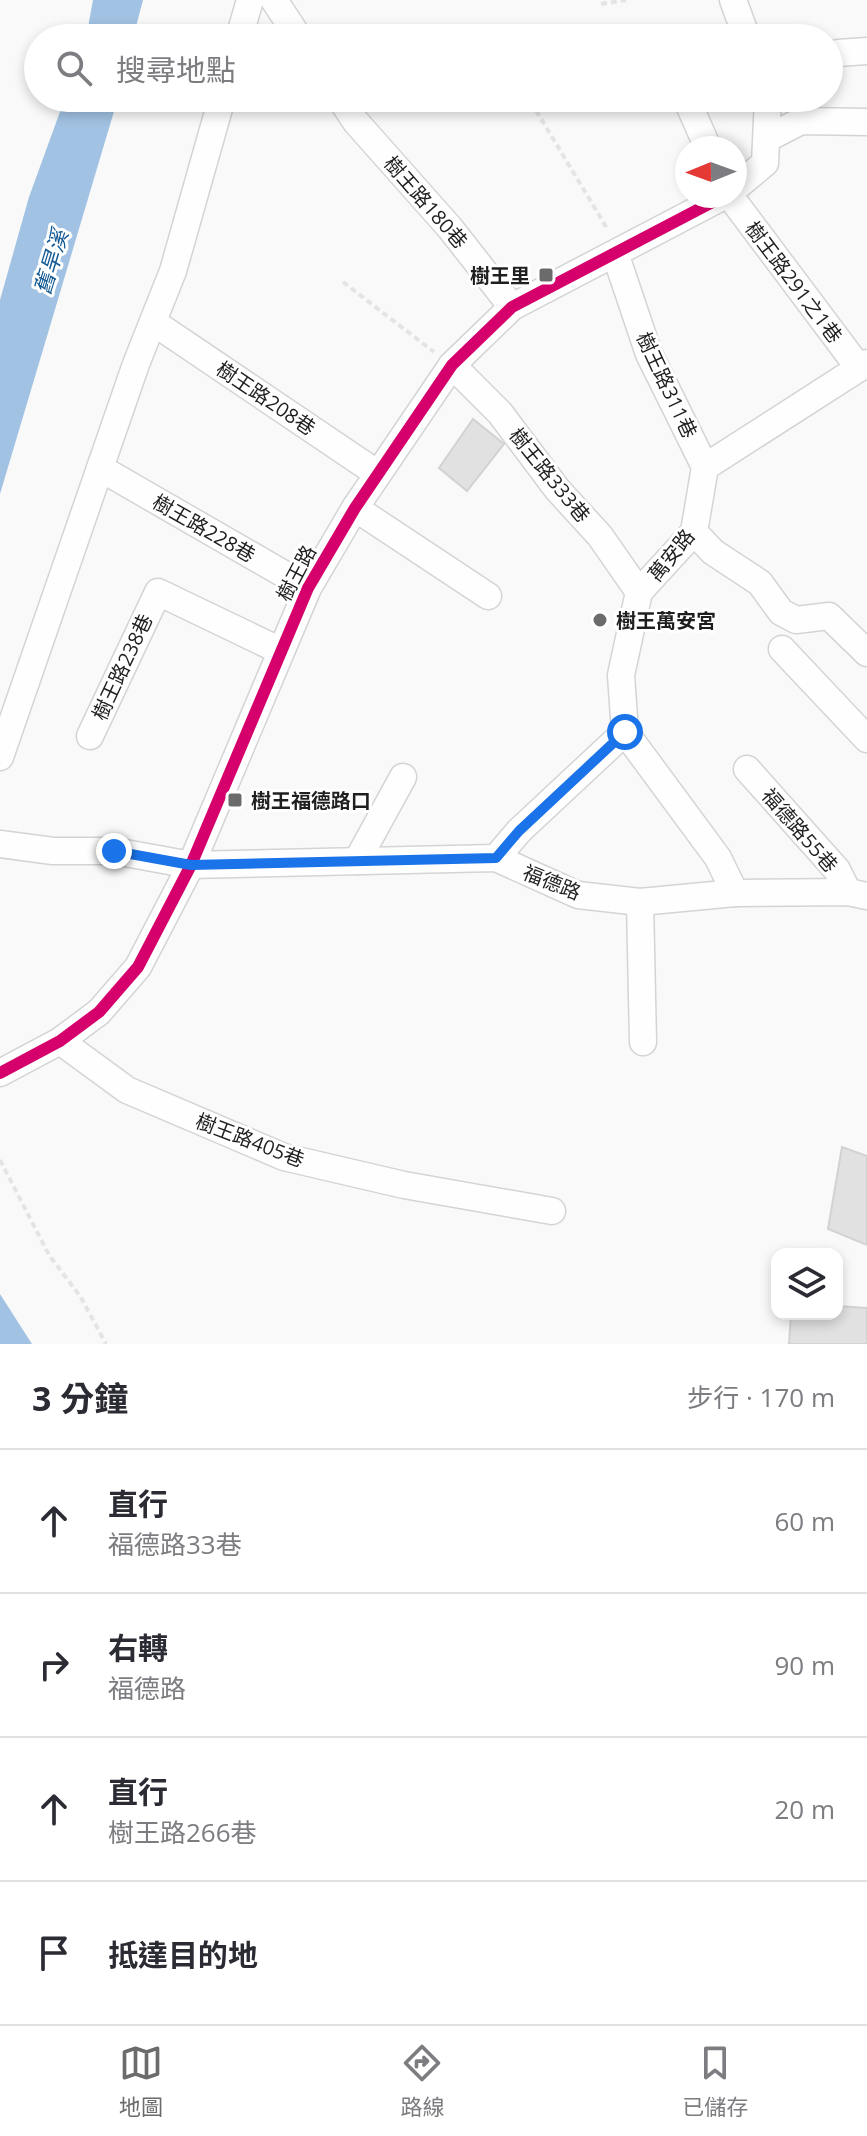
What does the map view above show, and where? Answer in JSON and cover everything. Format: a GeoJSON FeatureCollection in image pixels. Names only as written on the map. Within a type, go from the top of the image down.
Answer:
{"type":"FeatureCollection","features":[{"type":"Feature","properties":{"kind":"street"},"geometry":{"type":"LineString","coordinates":[[243,24],[250,0]]}},
{"type":"Feature","properties":{"kind":"street"},"geometry":{"type":"LineString","coordinates":[[274,0],[290,24]]}},
{"type":"Feature","properties":{"kind":"street"},"geometry":{"type":"LineString","coordinates":[[733,0],[742,24]]}},
{"type":"Feature","properties":{"kind":"street"},"geometry":{"type":"LineString","coordinates":[[843,53],[867,51]]}},
{"type":"Feature","properties":{"kind":"street"},"geometry":{"type":"LineString","coordinates":[[0,757],[100,468],[173,271],[218,112]]}},
{"type":"Feature","properties":{"kind":"street","name":"樹王路180巷"},"geometry":{"type":"LineString","coordinates":[[349,112],[450,228],[512,307]]}},
{"type":"Feature","properties":{"kind":"street"},"geometry":{"type":"LineString","coordinates":[[692,112],[703,136]]}},
{"type":"Feature","properties":{"kind":"street"},"geometry":{"type":"LineString","coordinates":[[747,178],[765,163],[768,112]]}},
{"type":"Feature","properties":{"kind":"street"},"geometry":{"type":"LineString","coordinates":[[768,138],[801,121],[867,122]]}},
{"type":"Feature","properties":{"kind":"street","name":"樹王路"},"geometry":{"type":"LineString","coordinates":[[8,1068],[60,1041],[121,990],[138,967],[191,865],[308,588],[355,508],[452,365],[512,307],[705,208]]}},
{"type":"Feature","properties":{"kind":"street","name":"樹王路291之1巷"},"geometry":{"type":"LineString","coordinates":[[737,208],[863,365]]}},
{"type":"Feature","properties":{"kind":"street","name":"樹王路311巷"},"geometry":{"type":"LineString","coordinates":[[616,256],[649,354],[705,467]]}},
{"type":"Feature","properties":{"kind":"street","name":"樹王路208巷"},"geometry":{"type":"LineString","coordinates":[[153,322],[378,474]]}},
{"type":"Feature","properties":{"kind":"street","name":"樹王路333巷"},"geometry":{"type":"LineString","coordinates":[[452,365],[500,413],[557,489],[600,536],[639,592]]}},
{"type":"Feature","properties":{"kind":"street"},"geometry":{"type":"LineString","coordinates":[[705,467],[863,365]]}},
{"type":"Feature","properties":{"kind":"street","name":"萬安路"},"geometry":{"type":"LineString","coordinates":[[625,732],[621,675],[639,592],[694,532],[705,467]]}},
{"type":"Feature","properties":{"kind":"street","name":"樹王路228巷"},"geometry":{"type":"LineString","coordinates":[[100,468],[308,588]]}},
{"type":"Feature","properties":{"kind":"street"},"geometry":{"type":"LineString","coordinates":[[355,508],[488,596]]}},
{"type":"Feature","properties":{"kind":"street"},"geometry":{"type":"LineString","coordinates":[[694,532],[713,552],[760,583],[781,612],[796,620],[829,616],[867,653]]}},
{"type":"Feature","properties":{"kind":"street","name":"樹王路238巷"},"geometry":{"type":"LineString","coordinates":[[90,736],[158,592],[281,651]]}},
{"type":"Feature","properties":{"kind":"street"},"geometry":{"type":"LineString","coordinates":[[782,649],[867,739]]}},
{"type":"Feature","properties":{"kind":"street"},"geometry":{"type":"LineString","coordinates":[[496,858],[519,831],[625,732],[718,858],[735,893]]}},
{"type":"Feature","properties":{"kind":"street","name":"福德路55巷"},"geometry":{"type":"LineString","coordinates":[[747,769],[858,894]]}},
{"type":"Feature","properties":{"kind":"street"},"geometry":{"type":"LineString","coordinates":[[357,861],[403,777]]}},
{"type":"Feature","properties":{"kind":"street","name":"福德路"},"geometry":{"type":"LineString","coordinates":[[0,844],[53,851],[114,851],[191,865],[496,858],[578,895],[640,902],[735,893],[858,894]]}},
{"type":"Feature","properties":{"kind":"street"},"geometry":{"type":"LineString","coordinates":[[640,902],[643,1042]]}},
{"type":"Feature","properties":{"kind":"street","name":"樹王路405巷"},"geometry":{"type":"LineString","coordinates":[[60,1041],[127,1090],[284,1157],[404,1185],[552,1211]]}},
{"type":"Feature","properties":{"kind":"path"},"geometry":{"type":"LineString","coordinates":[[601,4],[626,0]]}},
{"type":"Feature","properties":{"kind":"path"},"geometry":{"type":"LineString","coordinates":[[537,112],[611,236],[616,256]]}},
{"type":"Feature","properties":{"kind":"path"},"geometry":{"type":"LineString","coordinates":[[343,282],[452,365]]}},
{"type":"Feature","properties":{"kind":"path"},"geometry":{"type":"LineString","coordinates":[[0,1160],[49,1255],[80,1296],[106,1344]]}},
{"type":"Feature","properties":{"kind":"water"},"geometry":{"type":"Polygon","coordinates":[[[93,0],[143,0],[137,24],[89,24],[93,0]]]}},
{"type":"Feature","properties":{"kind":"water","name":"舊旱溪"},"geometry":{"type":"Polygon","coordinates":[[[60,112],[114,112],[0,494],[0,300],[29,197],[60,112]]]}},
{"type":"Feature","properties":{"kind":"water"},"geometry":{"type":"Polygon","coordinates":[[[0,1294],[32,1344],[0,1344],[0,1294]]]}},
{"type":"Feature","properties":{"kind":"building"},"geometry":{"type":"Polygon","coordinates":[[[473,419],[504,444],[467,491],[439,468],[473,419]]]}},
{"type":"Feature","properties":{"kind":"building"},"geometry":{"type":"Polygon","coordinates":[[[842,1147],[867,1156],[867,1245],[828,1229],[842,1147]]]}},
{"type":"Feature","properties":{"kind":"building"},"geometry":{"type":"Polygon","coordinates":[[[843,1306],[867,1308],[867,1344],[789,1344],[791,1320],[843,1320],[843,1306]]]}},
{"type":"Feature","properties":{"kind":"cycle path"},"geometry":{"type":"LineString","coordinates":[[0,1073],[60,1041],[99,1012],[138,967],[191,865],[308,588],[355,508],[452,365],[512,307],[701,208]]}},
{"type":"Feature","properties":{"kind":"place","name":"樹王里"},"geometry":{"type":"Point","coordinates":[546,275]}},
{"type":"Feature","properties":{"kind":"place","name":"樹王萬安宮"},"geometry":{"type":"Point","coordinates":[600,620]}},
{"type":"Feature","properties":{"kind":"place","name":"樹王福德路口"},"geometry":{"type":"Point","coordinates":[235,800]}},
{"type":"Feature","properties":{"kind":"route"},"geometry":{"type":"LineString","coordinates":[[114,851],[191,865],[496,858],[519,831],[625,732]]}}]}
